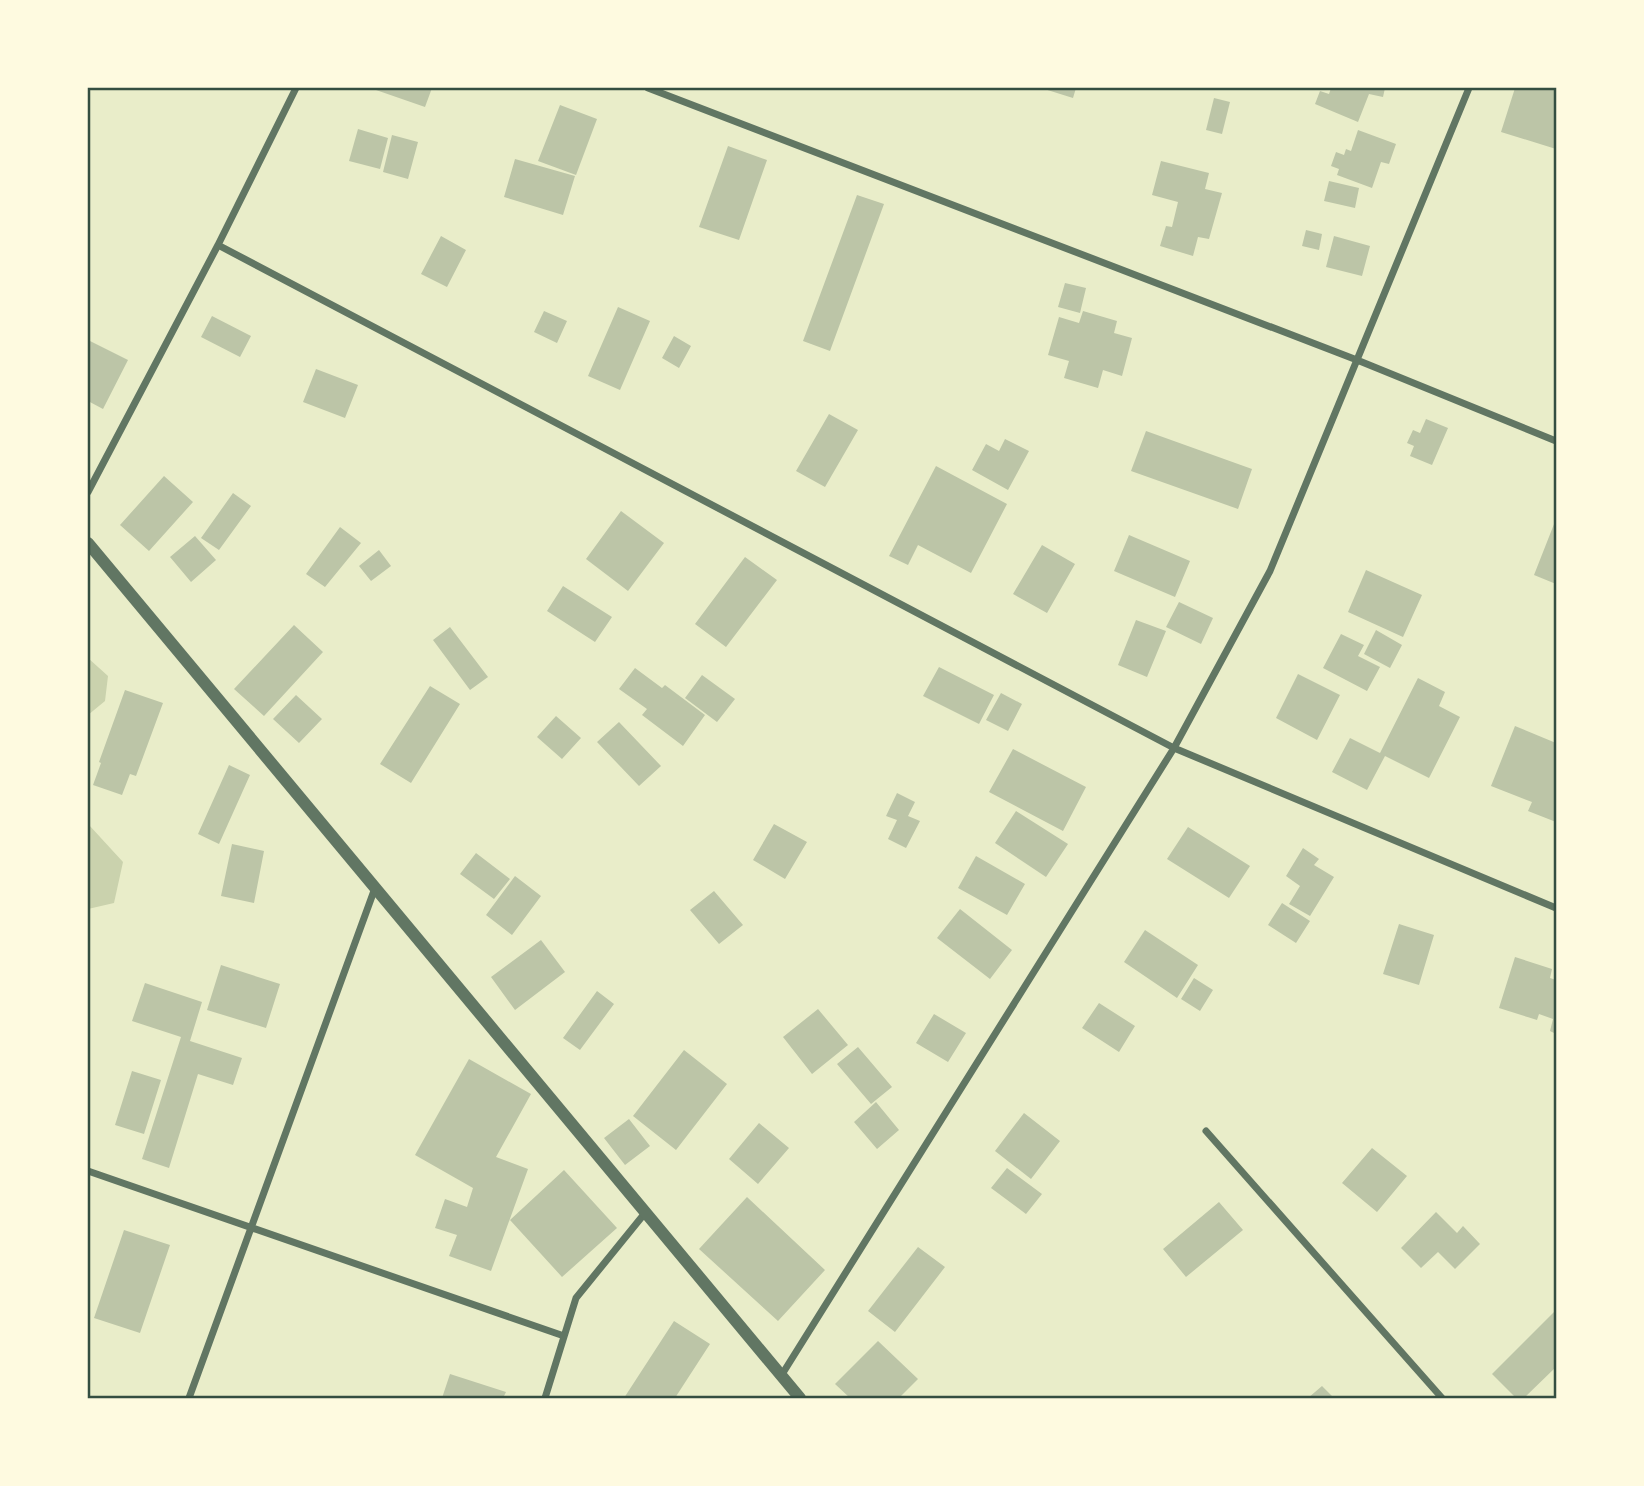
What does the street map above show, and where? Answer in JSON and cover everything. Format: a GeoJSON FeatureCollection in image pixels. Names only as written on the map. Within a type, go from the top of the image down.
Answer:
{"type":"FeatureCollection","features":[{"type":"Feature","properties":{"kind":"street"},"geometry":{"type":"LineString","coordinates":[[88,492],[218,245],[296,88]]}},
{"type":"Feature","properties":{"kind":"street"},"geometry":{"type":"LineString","coordinates":[[648,88],[1357,360],[1556,441]]}},
{"type":"Feature","properties":{"kind":"street"},"geometry":{"type":"LineString","coordinates":[[780,1376],[1174,748],[1270,571],[1469,88]]}},
{"type":"Feature","properties":{"kind":"street"},"geometry":{"type":"LineString","coordinates":[[218,245],[1174,748],[1556,908]]}},
{"type":"Feature","properties":{"kind":"street"},"geometry":{"type":"LineString","coordinates":[[88,543],[800,1398]]}},
{"type":"Feature","properties":{"kind":"street"},"geometry":{"type":"LineString","coordinates":[[189,1398],[375,888]]}},
{"type":"Feature","properties":{"kind":"street"},"geometry":{"type":"LineString","coordinates":[[1206,1131],[1442,1398]]}},
{"type":"Feature","properties":{"kind":"street"},"geometry":{"type":"LineString","coordinates":[[88,1171],[564,1336]]}},
{"type":"Feature","properties":{"kind":"street"},"geometry":{"type":"LineString","coordinates":[[545,1398],[576,1298],[645,1213]]}},
{"type":"Feature","properties":{"kind":"green space"},"geometry":{"type":"Polygon","coordinates":[[[88,658],[108,676],[105,701],[88,715],[88,658]]]}},
{"type":"Feature","properties":{"kind":"green space"},"geometry":{"type":"Polygon","coordinates":[[[88,790],[89,825],[123,862],[114,903],[88,909],[88,790]]]}},
{"type":"Feature","properties":{"kind":"building"},"geometry":{"type":"Polygon","coordinates":[[[432,88],[425,107],[376,90],[432,88]]]}},
{"type":"Feature","properties":{"kind":"building"},"geometry":{"type":"Polygon","coordinates":[[[1041,88],[1076,88],[1073,98],[1041,88]]]}},
{"type":"Feature","properties":{"kind":"building"},"geometry":{"type":"Polygon","coordinates":[[[1331,88],[1385,88],[1383,97],[1369,94],[1358,122],[1315,104],[1320,91],[1329,94],[1331,88]]]}},
{"type":"Feature","properties":{"kind":"building"},"geometry":{"type":"Polygon","coordinates":[[[1515,88],[1556,88],[1556,149],[1501,132],[1515,88]]]}},
{"type":"Feature","properties":{"kind":"building"},"geometry":{"type":"Polygon","coordinates":[[[1214,98],[1230,102],[1222,134],[1206,130],[1214,98]]]}},
{"type":"Feature","properties":{"kind":"building"},"geometry":{"type":"Polygon","coordinates":[[[560,105],[597,119],[576,175],[538,161],[560,105]]]}},
{"type":"Feature","properties":{"kind":"building"},"geometry":{"type":"Polygon","coordinates":[[[358,129],[388,138],[380,169],[349,161],[358,129]]]}},
{"type":"Feature","properties":{"kind":"building"},"geometry":{"type":"Polygon","coordinates":[[[1358,130],[1396,144],[1389,164],[1381,162],[1372,188],[1337,175],[1339,169],[1331,166],[1336,152],[1344,155],[1346,149],[1351,151],[1358,130]]]}},
{"type":"Feature","properties":{"kind":"building"},"geometry":{"type":"Polygon","coordinates":[[[392,135],[418,142],[408,179],[383,172],[392,135]]]}},
{"type":"Feature","properties":{"kind":"building"},"geometry":{"type":"Polygon","coordinates":[[[728,146],[767,160],[739,240],[699,227],[728,146]]]}},
{"type":"Feature","properties":{"kind":"building"},"geometry":{"type":"Polygon","coordinates":[[[515,159],[575,176],[563,215],[504,197],[515,159]]]}},
{"type":"Feature","properties":{"kind":"building"},"geometry":{"type":"Polygon","coordinates":[[[1161,161],[1209,173],[1205,189],[1222,193],[1209,239],[1198,237],[1193,256],[1160,246],[1166,226],[1172,227],[1178,202],[1152,195],[1161,161]]]}},
{"type":"Feature","properties":{"kind":"building"},"geometry":{"type":"Polygon","coordinates":[[[1329,181],[1359,188],[1355,208],[1324,201],[1329,181]]]}},
{"type":"Feature","properties":{"kind":"building"},"geometry":{"type":"Polygon","coordinates":[[[857,195],[884,204],[830,351],[803,341],[857,195]]]}},
{"type":"Feature","properties":{"kind":"building"},"geometry":{"type":"Polygon","coordinates":[[[1306,230],[1322,234],[1319,250],[1302,246],[1306,230]]]}},
{"type":"Feature","properties":{"kind":"building"},"geometry":{"type":"Polygon","coordinates":[[[441,236],[466,250],[447,287],[421,274],[441,236]]]}},
{"type":"Feature","properties":{"kind":"building"},"geometry":{"type":"Polygon","coordinates":[[[1334,236],[1370,246],[1362,276],[1326,267],[1334,236]]]}},
{"type":"Feature","properties":{"kind":"building"},"geometry":{"type":"Polygon","coordinates":[[[1065,283],[1086,288],[1080,313],[1058,307],[1065,283]]]}},
{"type":"Feature","properties":{"kind":"building"},"geometry":{"type":"Polygon","coordinates":[[[618,307],[650,321],[620,390],[588,376],[618,307]]]}},
{"type":"Feature","properties":{"kind":"building"},"geometry":{"type":"Polygon","coordinates":[[[544,311],[567,321],[557,343],[534,332],[544,311]]]}},
{"type":"Feature","properties":{"kind":"building"},"geometry":{"type":"Polygon","coordinates":[[[1083,311],[1117,321],[1114,333],[1132,338],[1122,376],[1103,370],[1098,388],[1064,378],[1069,361],[1048,355],[1059,317],[1079,323],[1083,311]]]}},
{"type":"Feature","properties":{"kind":"building"},"geometry":{"type":"Polygon","coordinates":[[[212,316],[251,336],[240,357],[201,337],[212,316]]]}},
{"type":"Feature","properties":{"kind":"building"},"geometry":{"type":"Polygon","coordinates":[[[674,336],[691,346],[679,368],[662,358],[674,336]]]}},
{"type":"Feature","properties":{"kind":"building"},"geometry":{"type":"Polygon","coordinates":[[[88,340],[128,360],[103,409],[88,401],[88,340]]]}},
{"type":"Feature","properties":{"kind":"building"},"geometry":{"type":"Polygon","coordinates":[[[316,369],[358,385],[345,418],[303,402],[316,369]]]}},
{"type":"Feature","properties":{"kind":"building"},"geometry":{"type":"Polygon","coordinates":[[[829,414],[858,430],[825,487],[796,471],[829,414]]]}},
{"type":"Feature","properties":{"kind":"building"},"geometry":{"type":"Polygon","coordinates":[[[1426,419],[1448,428],[1432,465],[1410,456],[1414,446],[1407,443],[1413,430],[1420,433],[1426,419]]]}},
{"type":"Feature","properties":{"kind":"building"},"geometry":{"type":"Polygon","coordinates":[[[1146,431],[1252,469],[1238,509],[1131,471],[1146,431]]]}},
{"type":"Feature","properties":{"kind":"building"},"geometry":{"type":"Polygon","coordinates":[[[1005,439],[1029,451],[1008,490],[972,470],[986,444],[999,451],[1005,439]]]}},
{"type":"Feature","properties":{"kind":"building"},"geometry":{"type":"Polygon","coordinates":[[[936,466],[1007,504],[971,573],[918,545],[908,565],[889,556],[936,466]]]}},
{"type":"Feature","properties":{"kind":"building"},"geometry":{"type":"Polygon","coordinates":[[[164,476],[193,502],[149,551],[120,525],[164,476]]]}},
{"type":"Feature","properties":{"kind":"building"},"geometry":{"type":"Polygon","coordinates":[[[233,493],[251,506],[219,550],[201,538],[233,493]]]}},
{"type":"Feature","properties":{"kind":"building"},"geometry":{"type":"Polygon","coordinates":[[[621,511],[664,543],[628,591],[586,559],[621,511]]]}},
{"type":"Feature","properties":{"kind":"building"},"geometry":{"type":"Polygon","coordinates":[[[1556,519],[1556,584],[1534,575],[1556,519]]]}},
{"type":"Feature","properties":{"kind":"building"},"geometry":{"type":"Polygon","coordinates":[[[340,527],[361,543],[325,587],[306,574],[340,527]]]}},
{"type":"Feature","properties":{"kind":"building"},"geometry":{"type":"Polygon","coordinates":[[[1129,535],[1190,561],[1175,597],[1114,571],[1129,535]]]}},
{"type":"Feature","properties":{"kind":"building"},"geometry":{"type":"Polygon","coordinates":[[[195,536],[216,560],[191,582],[170,557],[195,536]]]}},
{"type":"Feature","properties":{"kind":"building"},"geometry":{"type":"Polygon","coordinates":[[[1042,545],[1075,564],[1047,613],[1013,594],[1042,545]]]}},
{"type":"Feature","properties":{"kind":"building"},"geometry":{"type":"Polygon","coordinates":[[[379,550],[391,566],[371,581],[359,566],[379,550]]]}},
{"type":"Feature","properties":{"kind":"building"},"geometry":{"type":"Polygon","coordinates":[[[745,557],[777,580],[726,647],[695,624],[745,557]]]}},
{"type":"Feature","properties":{"kind":"building"},"geometry":{"type":"Polygon","coordinates":[[[1366,570],[1422,595],[1403,637],[1348,612],[1366,570]]]}},
{"type":"Feature","properties":{"kind":"building"},"geometry":{"type":"Polygon","coordinates":[[[563,586],[612,617],[595,642],[547,611],[563,586]]]}},
{"type":"Feature","properties":{"kind":"building"},"geometry":{"type":"Polygon","coordinates":[[[1179,602],[1213,618],[1201,644],[1166,627],[1179,602]]]}},
{"type":"Feature","properties":{"kind":"building"},"geometry":{"type":"Polygon","coordinates":[[[1136,620],[1166,631],[1147,677],[1118,665],[1136,620]]]}},
{"type":"Feature","properties":{"kind":"building"},"geometry":{"type":"Polygon","coordinates":[[[294,625],[323,652],[264,716],[234,689],[294,625]]]}},
{"type":"Feature","properties":{"kind":"building"},"geometry":{"type":"Polygon","coordinates":[[[450,627],[488,677],[470,690],[433,640],[450,627]]]}},
{"type":"Feature","properties":{"kind":"building"},"geometry":{"type":"Polygon","coordinates":[[[1376,630],[1402,645],[1390,668],[1364,654],[1376,630]]]}},
{"type":"Feature","properties":{"kind":"building"},"geometry":{"type":"Polygon","coordinates":[[[1341,634],[1364,645],[1358,656],[1380,667],[1367,691],[1323,668],[1341,634]]]}},
{"type":"Feature","properties":{"kind":"building"},"geometry":{"type":"Polygon","coordinates":[[[939,667],[994,695],[979,724],[923,696],[939,667]]]}},
{"type":"Feature","properties":{"kind":"building"},"geometry":{"type":"Polygon","coordinates":[[[635,668],[662,688],[665,685],[705,715],[683,746],[642,715],[647,709],[619,689],[635,668]]]}},
{"type":"Feature","properties":{"kind":"building"},"geometry":{"type":"Polygon","coordinates":[[[1298,674],[1340,695],[1317,740],[1276,718],[1298,674]]]}},
{"type":"Feature","properties":{"kind":"building"},"geometry":{"type":"Polygon","coordinates":[[[702,675],[735,699],[717,722],[685,698],[702,675]]]}},
{"type":"Feature","properties":{"kind":"building"},"geometry":{"type":"Polygon","coordinates":[[[1418,678],[1445,692],[1439,706],[1460,717],[1429,778],[1385,756],[1367,790],[1332,772],[1350,738],[1380,753],[1418,678]]]}},
{"type":"Feature","properties":{"kind":"building"},"geometry":{"type":"Polygon","coordinates":[[[430,686],[460,704],[411,783],[380,764],[430,686]]]}},
{"type":"Feature","properties":{"kind":"building"},"geometry":{"type":"Polygon","coordinates":[[[125,690],[163,703],[136,776],[130,774],[122,795],[93,785],[125,690]]]}},
{"type":"Feature","properties":{"kind":"building"},"geometry":{"type":"Polygon","coordinates":[[[1001,693],[1022,704],[1008,731],[986,720],[1001,693]]]}},
{"type":"Feature","properties":{"kind":"building"},"geometry":{"type":"Polygon","coordinates":[[[296,695],[322,719],[299,743],[273,719],[296,695]]]}},
{"type":"Feature","properties":{"kind":"building"},"geometry":{"type":"Polygon","coordinates":[[[556,716],[581,738],[562,759],[537,737],[556,716]]]}},
{"type":"Feature","properties":{"kind":"building"},"geometry":{"type":"Polygon","coordinates":[[[619,722],[661,766],[639,786],[597,742],[619,722]]]}},
{"type":"Feature","properties":{"kind":"building"},"geometry":{"type":"Polygon","coordinates":[[[1515,726],[1556,743],[1556,822],[1528,811],[1532,802],[1491,786],[1515,726]]]}},
{"type":"Feature","properties":{"kind":"building"},"geometry":{"type":"Polygon","coordinates":[[[1013,749],[1086,787],[1063,831],[989,792],[1013,749]]]}},
{"type":"Feature","properties":{"kind":"building"},"geometry":{"type":"Polygon","coordinates":[[[229,765],[250,775],[219,844],[198,834],[229,765]]]}},
{"type":"Feature","properties":{"kind":"building"},"geometry":{"type":"Polygon","coordinates":[[[897,793],[915,802],[908,816],[920,821],[906,848],[888,839],[897,820],[886,816],[897,793]]]}},
{"type":"Feature","properties":{"kind":"building"},"geometry":{"type":"Polygon","coordinates":[[[1016,811],[1068,844],[1046,877],[995,843],[1016,811]]]}},
{"type":"Feature","properties":{"kind":"building"},"geometry":{"type":"Polygon","coordinates":[[[774,824],[807,842],[785,879],[753,860],[774,824]]]}},
{"type":"Feature","properties":{"kind":"building"},"geometry":{"type":"Polygon","coordinates":[[[1188,827],[1250,866],[1229,898],[1167,859],[1188,827]]]}},
{"type":"Feature","properties":{"kind":"building"},"geometry":{"type":"Polygon","coordinates":[[[232,844],[264,851],[254,903],[221,896],[232,844]]]}},
{"type":"Feature","properties":{"kind":"building"},"geometry":{"type":"Polygon","coordinates":[[[1303,848],[1319,859],[1314,865],[1334,877],[1310,916],[1289,904],[1300,886],[1286,876],[1303,848]]]}},
{"type":"Feature","properties":{"kind":"building"},"geometry":{"type":"Polygon","coordinates":[[[476,853],[510,879],[494,899],[460,874],[476,853]]]}},
{"type":"Feature","properties":{"kind":"building"},"geometry":{"type":"Polygon","coordinates":[[[976,856],[1025,884],[1007,915],[958,888],[976,856]]]}},
{"type":"Feature","properties":{"kind":"building"},"geometry":{"type":"Polygon","coordinates":[[[515,876],[541,896],[512,935],[486,915],[515,876]]]}},
{"type":"Feature","properties":{"kind":"building"},"geometry":{"type":"Polygon","coordinates":[[[714,891],[743,925],[719,944],[690,910],[714,891]]]}},
{"type":"Feature","properties":{"kind":"building"},"geometry":{"type":"Polygon","coordinates":[[[1282,903],[1310,921],[1296,943],[1268,925],[1282,903]]]}},
{"type":"Feature","properties":{"kind":"building"},"geometry":{"type":"Polygon","coordinates":[[[960,909],[1012,950],[990,979],[937,938],[960,909]]]}},
{"type":"Feature","properties":{"kind":"building"},"geometry":{"type":"Polygon","coordinates":[[[1399,924],[1434,935],[1419,985],[1383,974],[1399,924]]]}},
{"type":"Feature","properties":{"kind":"building"},"geometry":{"type":"Polygon","coordinates":[[[1145,930],[1198,965],[1177,998],[1124,962],[1145,930]]]}},
{"type":"Feature","properties":{"kind":"building"},"geometry":{"type":"Polygon","coordinates":[[[541,940],[565,972],[515,1010],[491,977],[541,940]]]}},
{"type":"Feature","properties":{"kind":"building"},"geometry":{"type":"Polygon","coordinates":[[[1515,957],[1552,969],[1550,978],[1556,980],[1556,1034],[1550,1031],[1553,1019],[1539,1014],[1537,1020],[1499,1008],[1515,957]]]}},
{"type":"Feature","properties":{"kind":"building"},"geometry":{"type":"Polygon","coordinates":[[[221,965],[280,984],[266,1028],[207,1010],[221,965]]]}},
{"type":"Feature","properties":{"kind":"building"},"geometry":{"type":"Polygon","coordinates":[[[1194,978],[1213,990],[1200,1011],[1181,999],[1194,978]]]}},
{"type":"Feature","properties":{"kind":"building"},"geometry":{"type":"Polygon","coordinates":[[[145,983],[202,1002],[190,1041],[242,1058],[233,1085],[198,1074],[169,1168],[142,1159],[181,1037],[132,1021],[145,983]]]}},
{"type":"Feature","properties":{"kind":"building"},"geometry":{"type":"Polygon","coordinates":[[[597,991],[614,1004],[580,1050],[563,1038],[597,991]]]}},
{"type":"Feature","properties":{"kind":"building"},"geometry":{"type":"Polygon","coordinates":[[[1099,1003],[1135,1026],[1119,1052],[1082,1028],[1099,1003]]]}},
{"type":"Feature","properties":{"kind":"building"},"geometry":{"type":"Polygon","coordinates":[[[818,1009],[848,1045],[812,1074],[783,1037],[818,1009]]]}},
{"type":"Feature","properties":{"kind":"building"},"geometry":{"type":"Polygon","coordinates":[[[934,1014],[966,1033],[948,1062],[916,1043],[934,1014]]]}},
{"type":"Feature","properties":{"kind":"building"},"geometry":{"type":"Polygon","coordinates":[[[858,1047],[892,1087],[871,1104],[837,1064],[858,1047]]]}},
{"type":"Feature","properties":{"kind":"building"},"geometry":{"type":"Polygon","coordinates":[[[684,1050],[727,1084],[676,1150],[633,1116],[684,1050]]]}},
{"type":"Feature","properties":{"kind":"building"},"geometry":{"type":"Polygon","coordinates":[[[469,1059],[531,1094],[496,1157],[528,1169],[491,1271],[449,1256],[457,1235],[435,1228],[445,1199],[467,1207],[473,1188],[415,1155],[469,1059]]]}},
{"type":"Feature","properties":{"kind":"building"},"geometry":{"type":"Polygon","coordinates":[[[132,1071],[161,1080],[144,1134],[115,1125],[132,1071]]]}},
{"type":"Feature","properties":{"kind":"building"},"geometry":{"type":"Polygon","coordinates":[[[876,1102],[899,1130],[877,1149],[854,1122],[876,1102]]]}},
{"type":"Feature","properties":{"kind":"building"},"geometry":{"type":"Polygon","coordinates":[[[1024,1113],[1060,1141],[1031,1179],[995,1151],[1024,1113]]]}},
{"type":"Feature","properties":{"kind":"building"},"geometry":{"type":"Polygon","coordinates":[[[629,1119],[650,1146],[625,1165],[604,1138],[629,1119]]]}},
{"type":"Feature","properties":{"kind":"building"},"geometry":{"type":"Polygon","coordinates":[[[759,1123],[789,1148],[758,1184],[729,1159],[759,1123]]]}},
{"type":"Feature","properties":{"kind":"building"},"geometry":{"type":"Polygon","coordinates":[[[1372,1148],[1407,1176],[1377,1212],[1342,1183],[1372,1148]]]}},
{"type":"Feature","properties":{"kind":"building"},"geometry":{"type":"Polygon","coordinates":[[[1007,1168],[1042,1194],[1026,1214],[991,1188],[1007,1168]]]}},
{"type":"Feature","properties":{"kind":"building"},"geometry":{"type":"Polygon","coordinates":[[[564,1170],[617,1228],[562,1277],[510,1220],[564,1170]]]}},
{"type":"Feature","properties":{"kind":"building"},"geometry":{"type":"Polygon","coordinates":[[[747,1197],[825,1270],[778,1321],[699,1249],[747,1197]]]}},
{"type":"Feature","properties":{"kind":"building"},"geometry":{"type":"Polygon","coordinates":[[[1219,1202],[1243,1230],[1186,1277],[1163,1249],[1219,1202]]]}},
{"type":"Feature","properties":{"kind":"building"},"geometry":{"type":"Polygon","coordinates":[[[1436,1212],[1457,1233],[1463,1226],[1480,1244],[1455,1269],[1438,1252],[1421,1268],[1401,1248],[1436,1212]]]}},
{"type":"Feature","properties":{"kind":"building"},"geometry":{"type":"Polygon","coordinates":[[[124,1230],[170,1245],[140,1333],[94,1318],[124,1230]]]}},
{"type":"Feature","properties":{"kind":"building"},"geometry":{"type":"Polygon","coordinates":[[[918,1247],[945,1267],[895,1332],[868,1311],[918,1247]]]}},
{"type":"Feature","properties":{"kind":"building"},"geometry":{"type":"Polygon","coordinates":[[[1556,1310],[1556,1367],[1524,1398],[1516,1398],[1492,1374],[1556,1310]]]}},
{"type":"Feature","properties":{"kind":"building"},"geometry":{"type":"Polygon","coordinates":[[[674,1321],[710,1344],[675,1398],[624,1398],[674,1321]]]}},
{"type":"Feature","properties":{"kind":"building"},"geometry":{"type":"Polygon","coordinates":[[[878,1341],[918,1379],[899,1398],[850,1398],[835,1384],[878,1341]]]}},
{"type":"Feature","properties":{"kind":"building"},"geometry":{"type":"Polygon","coordinates":[[[450,1374],[506,1392],[503,1398],[442,1398],[450,1374]]]}},
{"type":"Feature","properties":{"kind":"building"},"geometry":{"type":"Polygon","coordinates":[[[1322,1386],[1334,1398],[1308,1398],[1322,1386]]]}}]}
